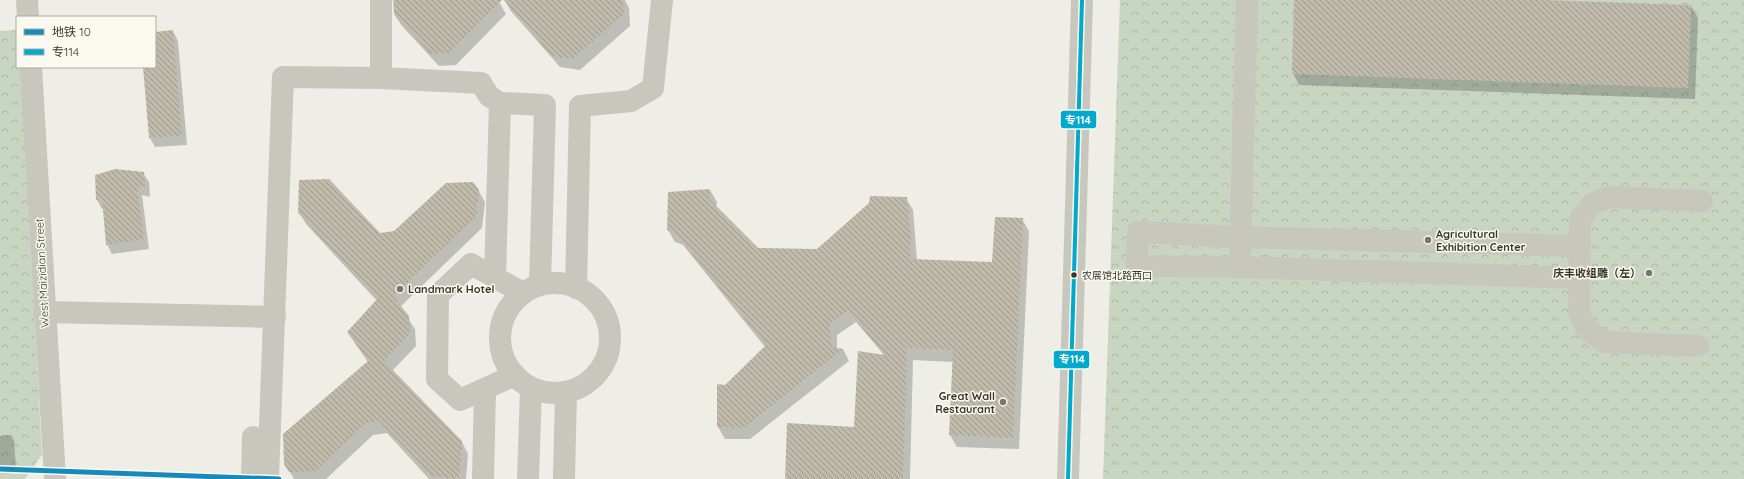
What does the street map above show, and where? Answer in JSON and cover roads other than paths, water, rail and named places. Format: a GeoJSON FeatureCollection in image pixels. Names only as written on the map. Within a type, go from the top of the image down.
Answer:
{"type":"FeatureCollection","features":[{"type":"Feature","properties":{"kind":"street"},"geometry":{"type":"LineString","coordinates":[[27,0],[28,16]]}},
{"type":"Feature","properties":{"kind":"street"},"geometry":{"type":"LineString","coordinates":[[381,0],[381,78]]}},
{"type":"Feature","properties":{"kind":"street"},"geometry":{"type":"LineString","coordinates":[[576,288],[580,106],[631,101],[653,88],[662,0]]}},
{"type":"Feature","properties":{"kind":"street"},"geometry":{"type":"LineString","coordinates":[[1068,479],[1082,0]]}},
{"type":"Feature","properties":{"kind":"street"},"geometry":{"type":"LineString","coordinates":[[1240,267],[1247,0]]}},
{"type":"Feature","properties":{"kind":"street","name":"West Maizidian Street"},"geometry":{"type":"LineString","coordinates":[[31,68],[44,312],[50,474]]}},
{"type":"Feature","properties":{"kind":"street"},"geometry":{"type":"LineString","coordinates":[[268,479],[283,77],[381,78],[481,83],[490,96],[500,103],[545,105],[531,289]]}},
{"type":"Feature","properties":{"kind":"street"},"geometry":{"type":"LineString","coordinates":[[494,277],[500,103]]}},
{"type":"Feature","properties":{"kind":"street"},"geometry":{"type":"LineString","coordinates":[[1698,346],[1605,342],[1587,330],[1579,312],[1580,220],[1592,204],[1609,197],[1702,201]]}},
{"type":"Feature","properties":{"kind":"street"},"geometry":{"type":"LineString","coordinates":[[1579,278],[1240,267],[1137,266],[1138,232],[1241,237],[1580,246]]}},
{"type":"Feature","properties":{"kind":"street"},"geometry":{"type":"LineString","coordinates":[[523,382],[485,389],[460,400],[437,379],[438,295],[471,264],[494,277],[531,289]]}},
{"type":"Feature","properties":{"kind":"street"},"geometry":{"type":"LineString","coordinates":[[559,282],[570,284],[576,288],[591,296],[603,310],[610,334],[608,353],[600,370],[592,379],[576,389],[566,392],[547,393],[523,382],[501,350],[500,331],[510,306],[531,289],[559,282]]}},
{"type":"Feature","properties":{"kind":"street"},"geometry":{"type":"LineString","coordinates":[[44,312],[275,317]]}},
{"type":"Feature","properties":{"kind":"street"},"geometry":{"type":"LineString","coordinates":[[523,382],[528,479]]}},
{"type":"Feature","properties":{"kind":"street"},"geometry":{"type":"LineString","coordinates":[[482,479],[485,389]]}},
{"type":"Feature","properties":{"kind":"street"},"geometry":{"type":"LineString","coordinates":[[564,479],[566,392]]}},
{"type":"Feature","properties":{"kind":"street"},"geometry":{"type":"LineString","coordinates":[[252,479],[253,437]]}},
{"type":"Feature","properties":{"kind":"metro line","name":"10"},"geometry":{"type":"LineString","coordinates":[[0,469],[279,479]]}},
{"type":"Feature","properties":{"kind":"place","name":"Agricultural Exhibition Center"},"geometry":{"type":"Point","coordinates":[1428,240]}},
{"type":"Feature","properties":{"kind":"place","name":"庆丰收组雕（左）"},"geometry":{"type":"Point","coordinates":[1649,273]}},
{"type":"Feature","properties":{"kind":"place","name":"农展馆北路西口"},"geometry":{"type":"Point","coordinates":[1074,275]}},
{"type":"Feature","properties":{"kind":"place","name":"Landmark Hotel"},"geometry":{"type":"Point","coordinates":[400,289]}},
{"type":"Feature","properties":{"kind":"place","name":"Great Wall Restaurant"},"geometry":{"type":"Point","coordinates":[1003,402]}}]}
